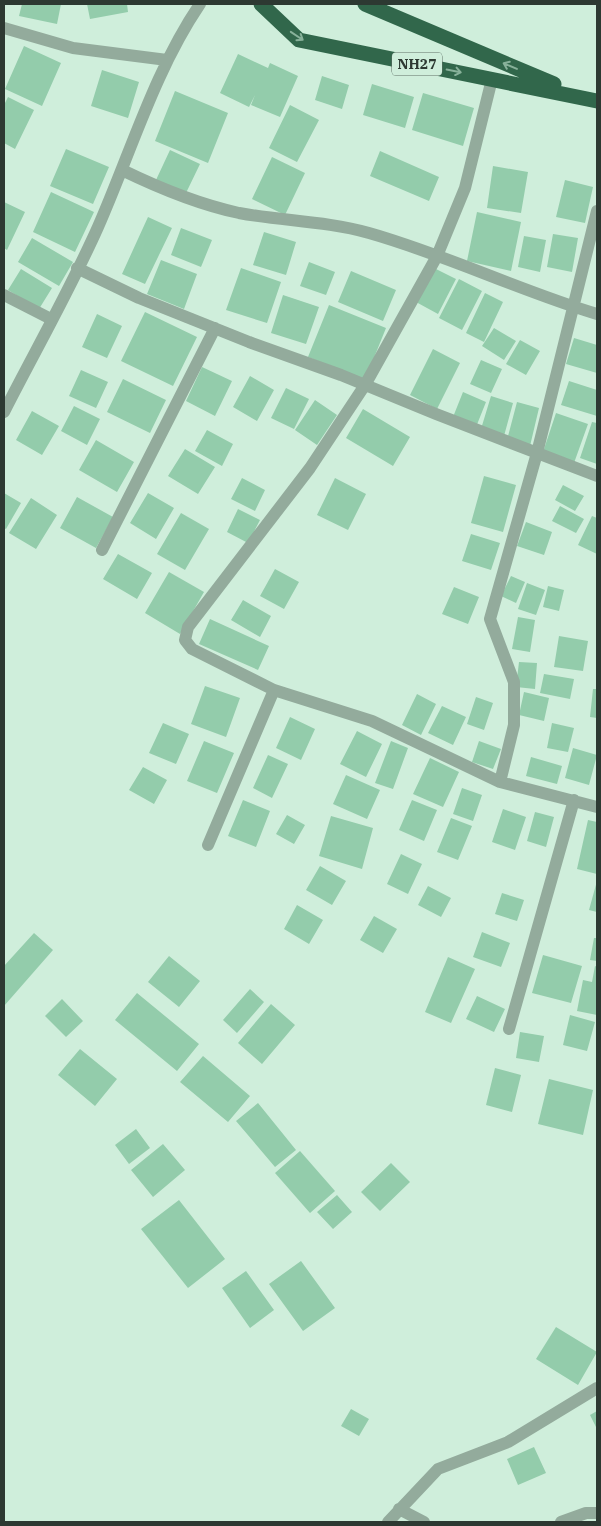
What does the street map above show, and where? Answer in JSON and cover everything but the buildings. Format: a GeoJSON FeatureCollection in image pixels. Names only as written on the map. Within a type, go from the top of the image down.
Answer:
{"type":"FeatureCollection","features":[{"type":"Feature","properties":{"kind":"highway","name":"NH27"},"geometry":{"type":"LineString","coordinates":[[261,4],[299,40],[592,100]]}},
{"type":"Feature","properties":{"kind":"highway","name":"NH27"},"geometry":{"type":"LineString","coordinates":[[365,4],[592,100]]}},
{"type":"Feature","properties":{"kind":"street"},"geometry":{"type":"LineString","coordinates":[[4,412],[97,228],[167,60],[183,29],[200,4]]}},
{"type":"Feature","properties":{"kind":"street"},"geometry":{"type":"LineString","coordinates":[[4,28],[73,48],[167,60]]}},
{"type":"Feature","properties":{"kind":"street"},"geometry":{"type":"LineString","coordinates":[[492,79],[464,188],[437,256],[365,385],[310,468],[188,627],[185,640],[192,649],[274,690],[300,696],[372,720],[500,782],[597,807]]}},
{"type":"Feature","properties":{"kind":"street"},"geometry":{"type":"LineString","coordinates":[[122,170],[162,190],[239,213],[320,223],[367,233],[437,256],[572,307],[597,314]]}},
{"type":"Feature","properties":{"kind":"street"},"geometry":{"type":"LineString","coordinates":[[500,782],[514,724],[514,682],[490,619],[537,452],[597,211]]}},
{"type":"Feature","properties":{"kind":"street"},"geometry":{"type":"LineString","coordinates":[[77,268],[139,298],[597,476]]}},
{"type":"Feature","properties":{"kind":"street"},"geometry":{"type":"LineString","coordinates":[[4,294],[51,319]]}},
{"type":"Feature","properties":{"kind":"street"},"geometry":{"type":"LineString","coordinates":[[102,550],[215,328]]}},
{"type":"Feature","properties":{"kind":"street"},"geometry":{"type":"LineString","coordinates":[[208,845],[274,690]]}},
{"type":"Feature","properties":{"kind":"street"},"geometry":{"type":"LineString","coordinates":[[509,1028],[574,800]]}},
{"type":"Feature","properties":{"kind":"street"},"geometry":{"type":"LineString","coordinates":[[388,1522],[438,1469],[508,1442],[597,1388]]}},
{"type":"Feature","properties":{"kind":"street"},"geometry":{"type":"LineString","coordinates":[[399,1509],[424,1522]]}},
{"type":"Feature","properties":{"kind":"street"},"geometry":{"type":"LineString","coordinates":[[561,1522],[586,1514],[597,1513]]}}]}
